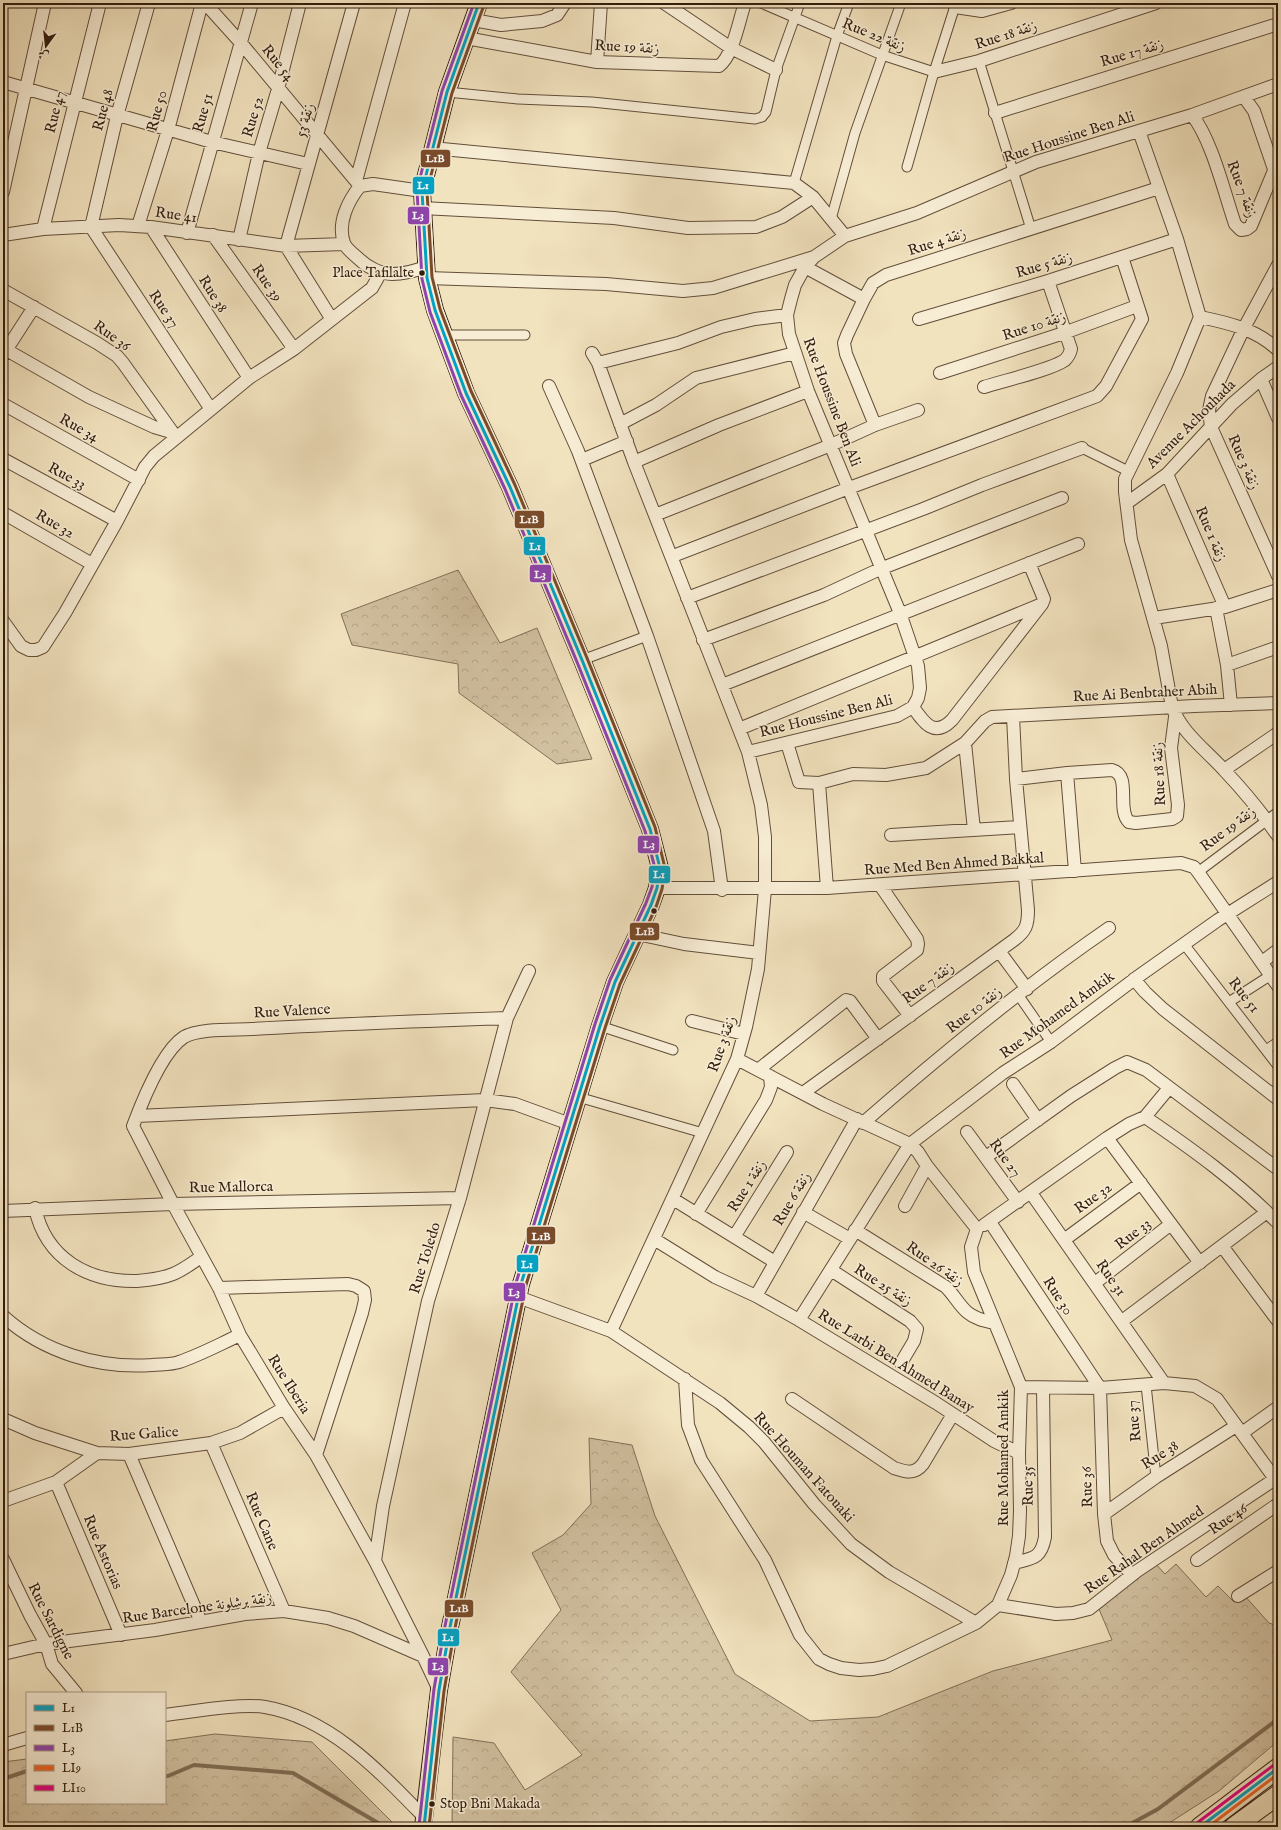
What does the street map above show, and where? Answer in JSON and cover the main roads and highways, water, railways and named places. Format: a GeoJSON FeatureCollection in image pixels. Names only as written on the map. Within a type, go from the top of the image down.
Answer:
{"type":"FeatureCollection","features":[{"type":"Feature","properties":{"kind":"highway"},"geometry":{"type":"LineString","coordinates":[[1200,1827],[1278,1768]]}},
{"type":"Feature","properties":{"kind":"highway"},"geometry":{"type":"LineString","coordinates":[[1234,1827],[1278,1795]]}},
{"type":"Feature","properties":{"kind":"main road"},"geometry":{"type":"LineString","coordinates":[[424,1824],[439,1690],[454,1602],[518,1298],[534,1239],[600,1026],[615,982],[657,888],[660,868],[650,829],[582,660],[510,487],[466,393],[435,310],[426,273],[422,191],[447,92],[479,3]]}},
{"type":"Feature","properties":{"kind":"waterway"},"geometry":{"type":"LineString","coordinates":[[1125,1827],[1158,1809],[1278,1719]]}},
{"type":"Feature","properties":{"kind":"waterway"},"geometry":{"type":"LineString","coordinates":[[166,1776],[194,1765],[293,1773],[385,1827]]}},
{"type":"Feature","properties":{"kind":"waterway"},"geometry":{"type":"LineString","coordinates":[[3,1779],[26,1771]]}},
{"type":"Feature","properties":{"kind":"place","name":"Place Tafilalte"},"geometry":{"type":"Point","coordinates":[422,273]}},
{"type":"Feature","properties":{"kind":"place","name":"Stop Bni Makada"},"geometry":{"type":"Point","coordinates":[432,1804]}}]}
